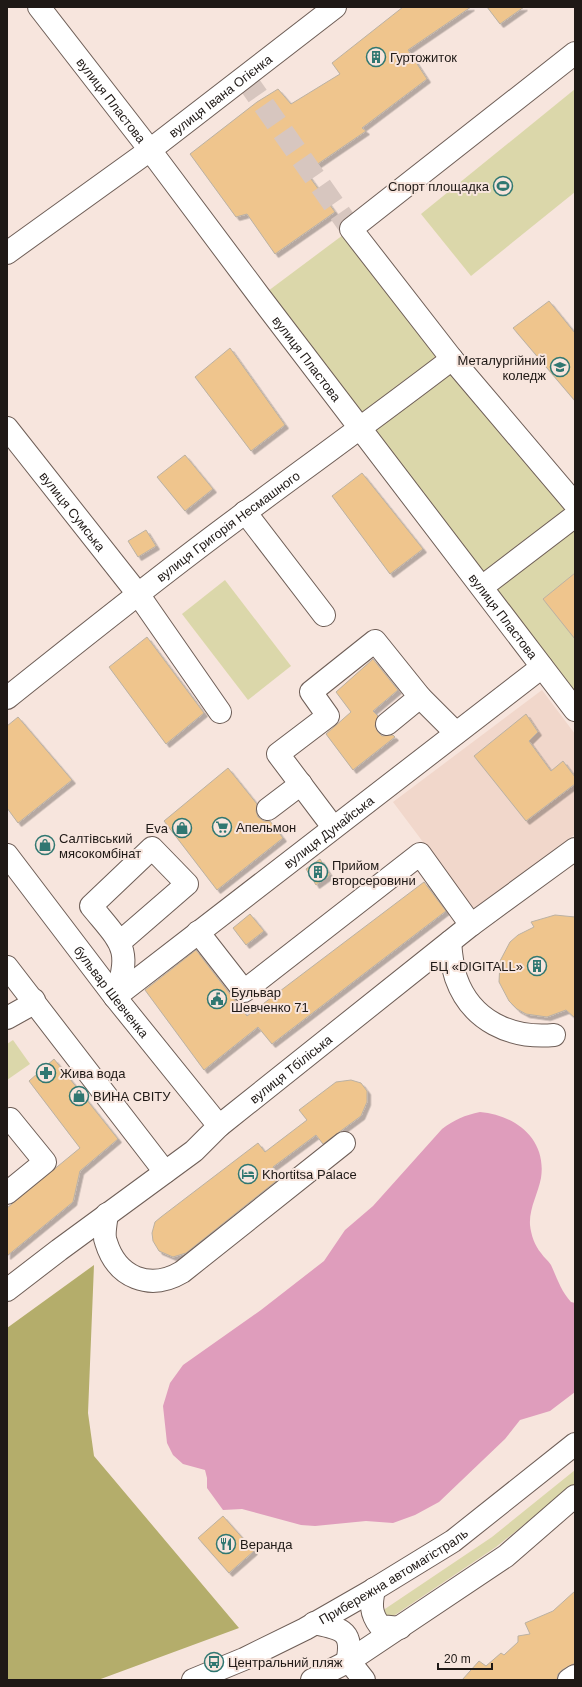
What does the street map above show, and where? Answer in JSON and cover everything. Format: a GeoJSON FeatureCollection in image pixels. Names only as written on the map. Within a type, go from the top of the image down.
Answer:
{"type":"FeatureCollection","features":[{"type":"Feature","properties":{"kind":"street","name":"вулиця Пластова"},"geometry":{"type":"LineString","coordinates":[[39,7],[362,428],[575,710]]}},
{"type":"Feature","properties":{"kind":"street","name":"вулиця Івана Огієнка"},"geometry":{"type":"LineString","coordinates":[[7,253],[150,150],[335,7]]}},
{"type":"Feature","properties":{"kind":"street"},"geometry":{"type":"LineString","coordinates":[[575,53],[351,229],[452,358],[575,504]]}},
{"type":"Feature","properties":{"kind":"street","name":"вулиця Григорія Несмашного"},"geometry":{"type":"LineString","coordinates":[[7,698],[138,594],[245,512],[362,428],[452,358]]}},
{"type":"Feature","properties":{"kind":"street","name":"вулиця Сумська"},"geometry":{"type":"LineString","coordinates":[[7,428],[138,594],[220,712]]}},
{"type":"Feature","properties":{"kind":"street"},"geometry":{"type":"LineString","coordinates":[[245,512],[324,615]]}},
{"type":"Feature","properties":{"kind":"street"},"geometry":{"type":"LineString","coordinates":[[482,587],[575,516]]}},
{"type":"Feature","properties":{"kind":"street"},"geometry":{"type":"LineString","coordinates":[[333,827],[278,754],[328,716],[311,692],[375,640],[420,697],[456,733]]}},
{"type":"Feature","properties":{"kind":"street","name":"вулиця Дунайська"},"geometry":{"type":"LineString","coordinates":[[115,997],[333,827],[542,667]]}},
{"type":"Feature","properties":{"kind":"street"},"geometry":{"type":"LineString","coordinates":[[386,724],[420,697]]}},
{"type":"Feature","properties":{"kind":"street"},"geometry":{"type":"LineString","coordinates":[[268,808],[301,784]]}},
{"type":"Feature","properties":{"kind":"street","name":"вулиця Тбіліська"},"geometry":{"type":"LineString","coordinates":[[7,1290],[107,1214],[194,1151],[219,1126],[471,925],[575,849]]}},
{"type":"Feature","properties":{"kind":"street"},"geometry":{"type":"LineString","coordinates":[[198,932],[244,991],[420,854],[471,925]]}},
{"type":"Feature","properties":{"kind":"street","name":"бульвар Шевченка"},"geometry":{"type":"LineString","coordinates":[[7,855],[115,997],[219,1126]]}},
{"type":"Feature","properties":{"kind":"street"},"geometry":{"type":"LineString","coordinates":[[115,997],[123,974],[124,957],[120,942]]}},
{"type":"Feature","properties":{"kind":"street"},"geometry":{"type":"LineString","coordinates":[[450,942],[452,963],[462,992],[482,1016],[502,1028],[524,1035],[554,1035]]}},
{"type":"Feature","properties":{"kind":"street"},"geometry":{"type":"LineString","coordinates":[[7,967],[34,1000],[165,1172]]}},
{"type":"Feature","properties":{"kind":"street"},"geometry":{"type":"LineString","coordinates":[[7,1018],[25,1008],[34,1000]]}},
{"type":"Feature","properties":{"kind":"street"},"geometry":{"type":"LineString","coordinates":[[7,1193],[45,1162],[10,1119]]}},
{"type":"Feature","properties":{"kind":"street"},"geometry":{"type":"LineString","coordinates":[[107,1214],[105,1241],[122,1269],[141,1280],[162,1281],[182,1272],[344,1143]]}},
{"type":"Feature","properties":{"kind":"street","name":"Прибережна автомагістраль"},"geometry":{"type":"LineString","coordinates":[[193,1680],[244,1658],[314,1623],[374,1589],[453,1541],[575,1444]]}},
{"type":"Feature","properties":{"kind":"street"},"geometry":{"type":"LineString","coordinates":[[312,1680],[348,1662],[506,1556],[575,1496]]}},
{"type":"Feature","properties":{"kind":"street"},"geometry":{"type":"LineString","coordinates":[[374,1589],[371,1609],[374,1618],[380,1626],[400,1628]]}},
{"type":"Feature","properties":{"kind":"street"},"geometry":{"type":"LineString","coordinates":[[314,1623],[334,1627],[344,1633],[349,1640],[350,1648],[348,1662],[364,1680]]}},
{"type":"Feature","properties":{"kind":"street"},"geometry":{"type":"LineString","coordinates":[[569,1680],[575,1676]]}},
{"type":"Feature","properties":{"kind":"shaded area"},"geometry":{"type":"Polygon","coordinates":[[[575,89],[575,192],[471,276],[421,214],[575,89]]]}},
{"type":"Feature","properties":{"kind":"shaded area"},"geometry":{"type":"Polygon","coordinates":[[[351,229],[575,504],[575,715],[260,297],[351,229]]]}},
{"type":"Feature","properties":{"kind":"shaded area"},"geometry":{"type":"Polygon","coordinates":[[[225,580],[291,666],[248,700],[182,614],[225,580]]]}},
{"type":"Feature","properties":{"kind":"shaded area"},"geometry":{"type":"Polygon","coordinates":[[[542,690],[575,734],[575,834],[474,910],[393,802],[542,690]]]}},
{"type":"Feature","properties":{"kind":"shaded area"},"geometry":{"type":"Polygon","coordinates":[[[13,1040],[30,1064],[7,1080],[7,1044],[13,1040]]]}},
{"type":"Feature","properties":{"kind":"shaded area"},"geometry":{"type":"Polygon","coordinates":[[[480,1112],[505,1118],[516,1124],[534,1141],[539,1152],[542,1164],[541,1178],[532,1207],[530,1225],[537,1247],[551,1265],[564,1293],[571,1302],[575,1303],[575,1392],[550,1411],[520,1420],[505,1439],[439,1502],[415,1515],[393,1523],[366,1521],[315,1526],[301,1525],[242,1509],[223,1510],[207,1488],[205,1470],[183,1464],[173,1455],[167,1443],[163,1406],[170,1383],[183,1365],[261,1310],[324,1261],[345,1230],[373,1206],[442,1129],[460,1118],[480,1112]]]}},
{"type":"Feature","properties":{"kind":"shaded area"},"geometry":{"type":"Polygon","coordinates":[[[94,1265],[88,1413],[94,1456],[239,1628],[98,1680],[7,1680],[7,1328],[94,1265]]]}},
{"type":"Feature","properties":{"kind":"shaded area"},"geometry":{"type":"Polygon","coordinates":[[[575,1470],[575,1484],[496,1547],[383,1623],[376,1615],[492,1537],[575,1470]]]}},
{"type":"Feature","properties":{"kind":"building"},"geometry":{"type":"Polygon","coordinates":[[[403,7],[471,7],[408,50],[427,79],[362,128],[366,131],[306,172],[335,212],[275,254],[247,214],[236,217],[190,154],[257,102],[278,89],[291,104],[340,74],[332,63],[403,7]]]}},
{"type":"Feature","properties":{"kind":"building"},"geometry":{"type":"Polygon","coordinates":[[[487,7],[524,7],[500,24],[487,7]]]}},
{"type":"Feature","properties":{"kind":"building","name":"Металургійний коледж"},"geometry":{"type":"Polygon","coordinates":[[[549,301],[575,333],[575,401],[513,328],[549,301]]]}},
{"type":"Feature","properties":{"kind":"building"},"geometry":{"type":"Polygon","coordinates":[[[230,348],[285,425],[251,451],[195,377],[230,348]]]}},
{"type":"Feature","properties":{"kind":"building"},"geometry":{"type":"Polygon","coordinates":[[[185,455],[213,489],[185,511],[157,477],[185,455]]]}},
{"type":"Feature","properties":{"kind":"building"},"geometry":{"type":"Polygon","coordinates":[[[362,473],[423,549],[390,574],[332,496],[362,473]]]}},
{"type":"Feature","properties":{"kind":"building"},"geometry":{"type":"Polygon","coordinates":[[[146,530],[156,546],[138,557],[128,541],[146,530]]]}},
{"type":"Feature","properties":{"kind":"building"},"geometry":{"type":"Polygon","coordinates":[[[575,573],[575,639],[543,599],[575,573]]]}},
{"type":"Feature","properties":{"kind":"building"},"geometry":{"type":"Polygon","coordinates":[[[147,637],[204,713],[166,744],[109,667],[147,637]]]}},
{"type":"Feature","properties":{"kind":"building"},"geometry":{"type":"Polygon","coordinates":[[[373,659],[398,690],[373,711],[378,716],[375,726],[382,736],[393,735],[395,737],[353,770],[326,734],[351,712],[336,692],[373,659]]]}},
{"type":"Feature","properties":{"kind":"building"},"geometry":{"type":"Polygon","coordinates":[[[526,714],[538,732],[529,741],[551,771],[563,761],[575,777],[575,784],[526,821],[474,756],[526,714]]]}},
{"type":"Feature","properties":{"kind":"building"},"geometry":{"type":"Polygon","coordinates":[[[18,717],[72,780],[18,823],[7,808],[7,726],[18,717]]]}},
{"type":"Feature","properties":{"kind":"building","name":"Апельмон"},"geometry":{"type":"Polygon","coordinates":[[[228,768],[257,804],[256,811],[258,817],[264,821],[270,821],[283,838],[217,890],[164,821],[228,768]]]}},
{"type":"Feature","properties":{"kind":"building","name":"Прийом вторсеровини"},"geometry":{"type":"Polygon","coordinates":[[[320,859],[330,875],[316,885],[306,869],[320,859]]]}},
{"type":"Feature","properties":{"kind":"building"},"geometry":{"type":"Polygon","coordinates":[[[424,882],[446,911],[272,1044],[258,1027],[204,1070],[145,990],[196,950],[247,1016],[424,882]]]}},
{"type":"Feature","properties":{"kind":"building"},"geometry":{"type":"Polygon","coordinates":[[[250,914],[264,931],[246,945],[233,928],[250,914]]]}},
{"type":"Feature","properties":{"kind":"building","name":"БЦ «DIGITALL»"},"geometry":{"type":"Polygon","coordinates":[[[555,915],[575,917],[575,1018],[566,1010],[547,1017],[526,1014],[517,1009],[509,1001],[499,982],[500,961],[510,942],[518,935],[534,927],[531,922],[555,915]]]}},
{"type":"Feature","properties":{"kind":"building"},"geometry":{"type":"Polygon","coordinates":[[[54,1059],[118,1139],[80,1171],[73,1202],[7,1256],[7,1208],[80,1148],[29,1081],[54,1059]]]}},
{"type":"Feature","properties":{"kind":"building","name":"Khortitsa Palace"},"geometry":{"type":"Polygon","coordinates":[[[351,1080],[361,1083],[367,1091],[367,1102],[361,1116],[323,1144],[316,1135],[273,1167],[280,1178],[186,1253],[173,1257],[159,1251],[153,1241],[152,1233],[155,1222],[258,1143],[265,1152],[307,1120],[299,1110],[336,1082],[351,1080]]]}},
{"type":"Feature","properties":{"kind":"building","name":"Веранда"},"geometry":{"type":"Polygon","coordinates":[[[223,1516],[254,1551],[229,1573],[198,1538],[223,1516]]]}},
{"type":"Feature","properties":{"kind":"building"},"geometry":{"type":"Polygon","coordinates":[[[575,1591],[575,1663],[562,1670],[558,1674],[557,1680],[462,1680],[479,1661],[486,1666],[501,1653],[504,1655],[518,1642],[518,1636],[530,1634],[525,1623],[553,1611],[575,1591]]]}},
{"type":"Feature","properties":{"kind":"tunnel"},"geometry":{"type":"LineString","coordinates":[[245,78],[351,229]]}},
{"type":"Feature","properties":{"kind":"place","name":"Гуртожиток"},"geometry":{"type":"Point","coordinates":[376,57]}},
{"type":"Feature","properties":{"kind":"place","name":"Спорт площадка"},"geometry":{"type":"Point","coordinates":[503,186]}},
{"type":"Feature","properties":{"kind":"place","name":"Металургійний коледж"},"geometry":{"type":"Point","coordinates":[560,367]}},
{"type":"Feature","properties":{"kind":"place","name":"Апельмон"},"geometry":{"type":"Point","coordinates":[222,827]}},
{"type":"Feature","properties":{"kind":"place","name":"Eva"},"geometry":{"type":"Point","coordinates":[182,828]}},
{"type":"Feature","properties":{"kind":"place","name":"Салтівський мясокомбінат"},"geometry":{"type":"Point","coordinates":[45,845]}},
{"type":"Feature","properties":{"kind":"place","name":"Прийом вторсеровини"},"geometry":{"type":"Point","coordinates":[318,872]}},
{"type":"Feature","properties":{"kind":"place","name":"БЦ «DIGITALL»"},"geometry":{"type":"Point","coordinates":[537,966]}},
{"type":"Feature","properties":{"kind":"place","name":"Бульвар Шевченко 71"},"geometry":{"type":"Point","coordinates":[217,999]}},
{"type":"Feature","properties":{"kind":"place","name":"Жива вода"},"geometry":{"type":"Point","coordinates":[46,1073]}},
{"type":"Feature","properties":{"kind":"place","name":"ВИНА СВІТУ"},"geometry":{"type":"Point","coordinates":[79,1096]}},
{"type":"Feature","properties":{"kind":"place","name":"Khortitsa Palace"},"geometry":{"type":"Point","coordinates":[248,1174]}},
{"type":"Feature","properties":{"kind":"place","name":"Веранда"},"geometry":{"type":"Point","coordinates":[226,1544]}},
{"type":"Feature","properties":{"kind":"place","name":"Центральний пляж"},"geometry":{"type":"Point","coordinates":[214,1662]}}]}
